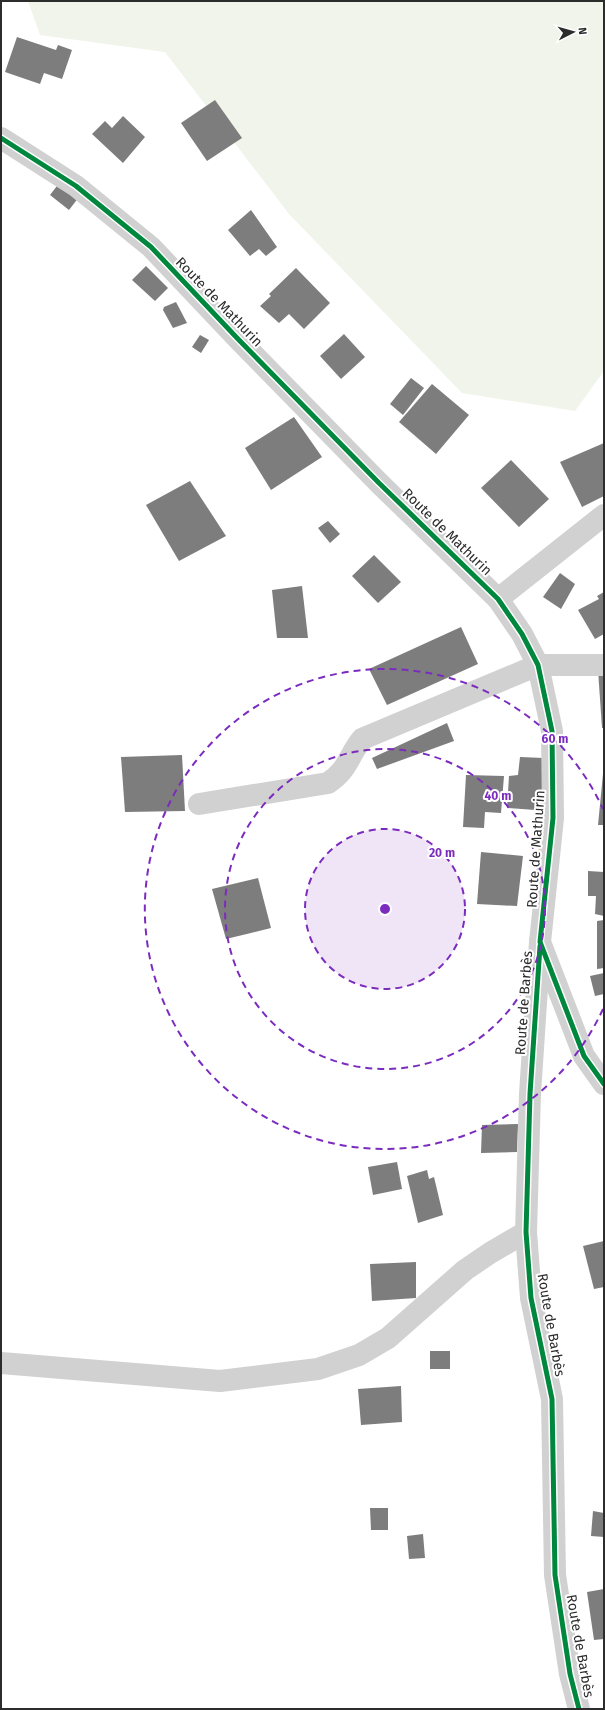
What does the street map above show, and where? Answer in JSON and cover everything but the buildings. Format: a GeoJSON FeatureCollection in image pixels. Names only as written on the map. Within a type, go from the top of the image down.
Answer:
{"type":"FeatureCollection","features":[{"type":"Feature","properties":{"kind":"street","name":"Route de Mathurin"},"geometry":{"type":"LineString","coordinates":[[1,138],[76,186],[151,247],[238,339],[373,477],[498,600],[522,634],[538,665],[552,731],[553,818],[540,942],[584,1056],[604,1084]]}},
{"type":"Feature","properties":{"kind":"street"},"geometry":{"type":"LineString","coordinates":[[498,600],[604,515]]}},
{"type":"Feature","properties":{"kind":"street"},"geometry":{"type":"LineString","coordinates":[[200,804],[328,783],[339,776],[362,739],[538,665],[604,665]]}},
{"type":"Feature","properties":{"kind":"street","name":"Route de Barbès"},"geometry":{"type":"LineString","coordinates":[[540,942],[530,1094],[526,1232],[531,1298],[552,1399],[555,1575],[570,1674],[579,1709]]}},
{"type":"Feature","properties":{"kind":"street"},"geometry":{"type":"LineString","coordinates":[[1,1363],[220,1381],[318,1369],[359,1355],[388,1338],[466,1270],[490,1253],[526,1232]]}},
{"type":"Feature","properties":{"kind":"shaded area"},"geometry":{"type":"Polygon","coordinates":[[[28,1],[604,1],[604,371],[575,411],[462,393],[289,214],[165,52],[40,35],[28,1]]]}},
{"type":"Feature","properties":{"kind":"cycle path"},"geometry":{"type":"LineString","coordinates":[[1,138],[76,186],[151,247],[238,339],[379,483],[498,599],[522,634],[538,665],[552,731],[553,818],[540,942],[584,1056],[604,1084]]}},
{"type":"Feature","properties":{"kind":"cycle path"},"geometry":{"type":"LineString","coordinates":[[540,946],[530,1094],[526,1232],[531,1298],[552,1399],[555,1575],[570,1674],[579,1709]]}}]}
